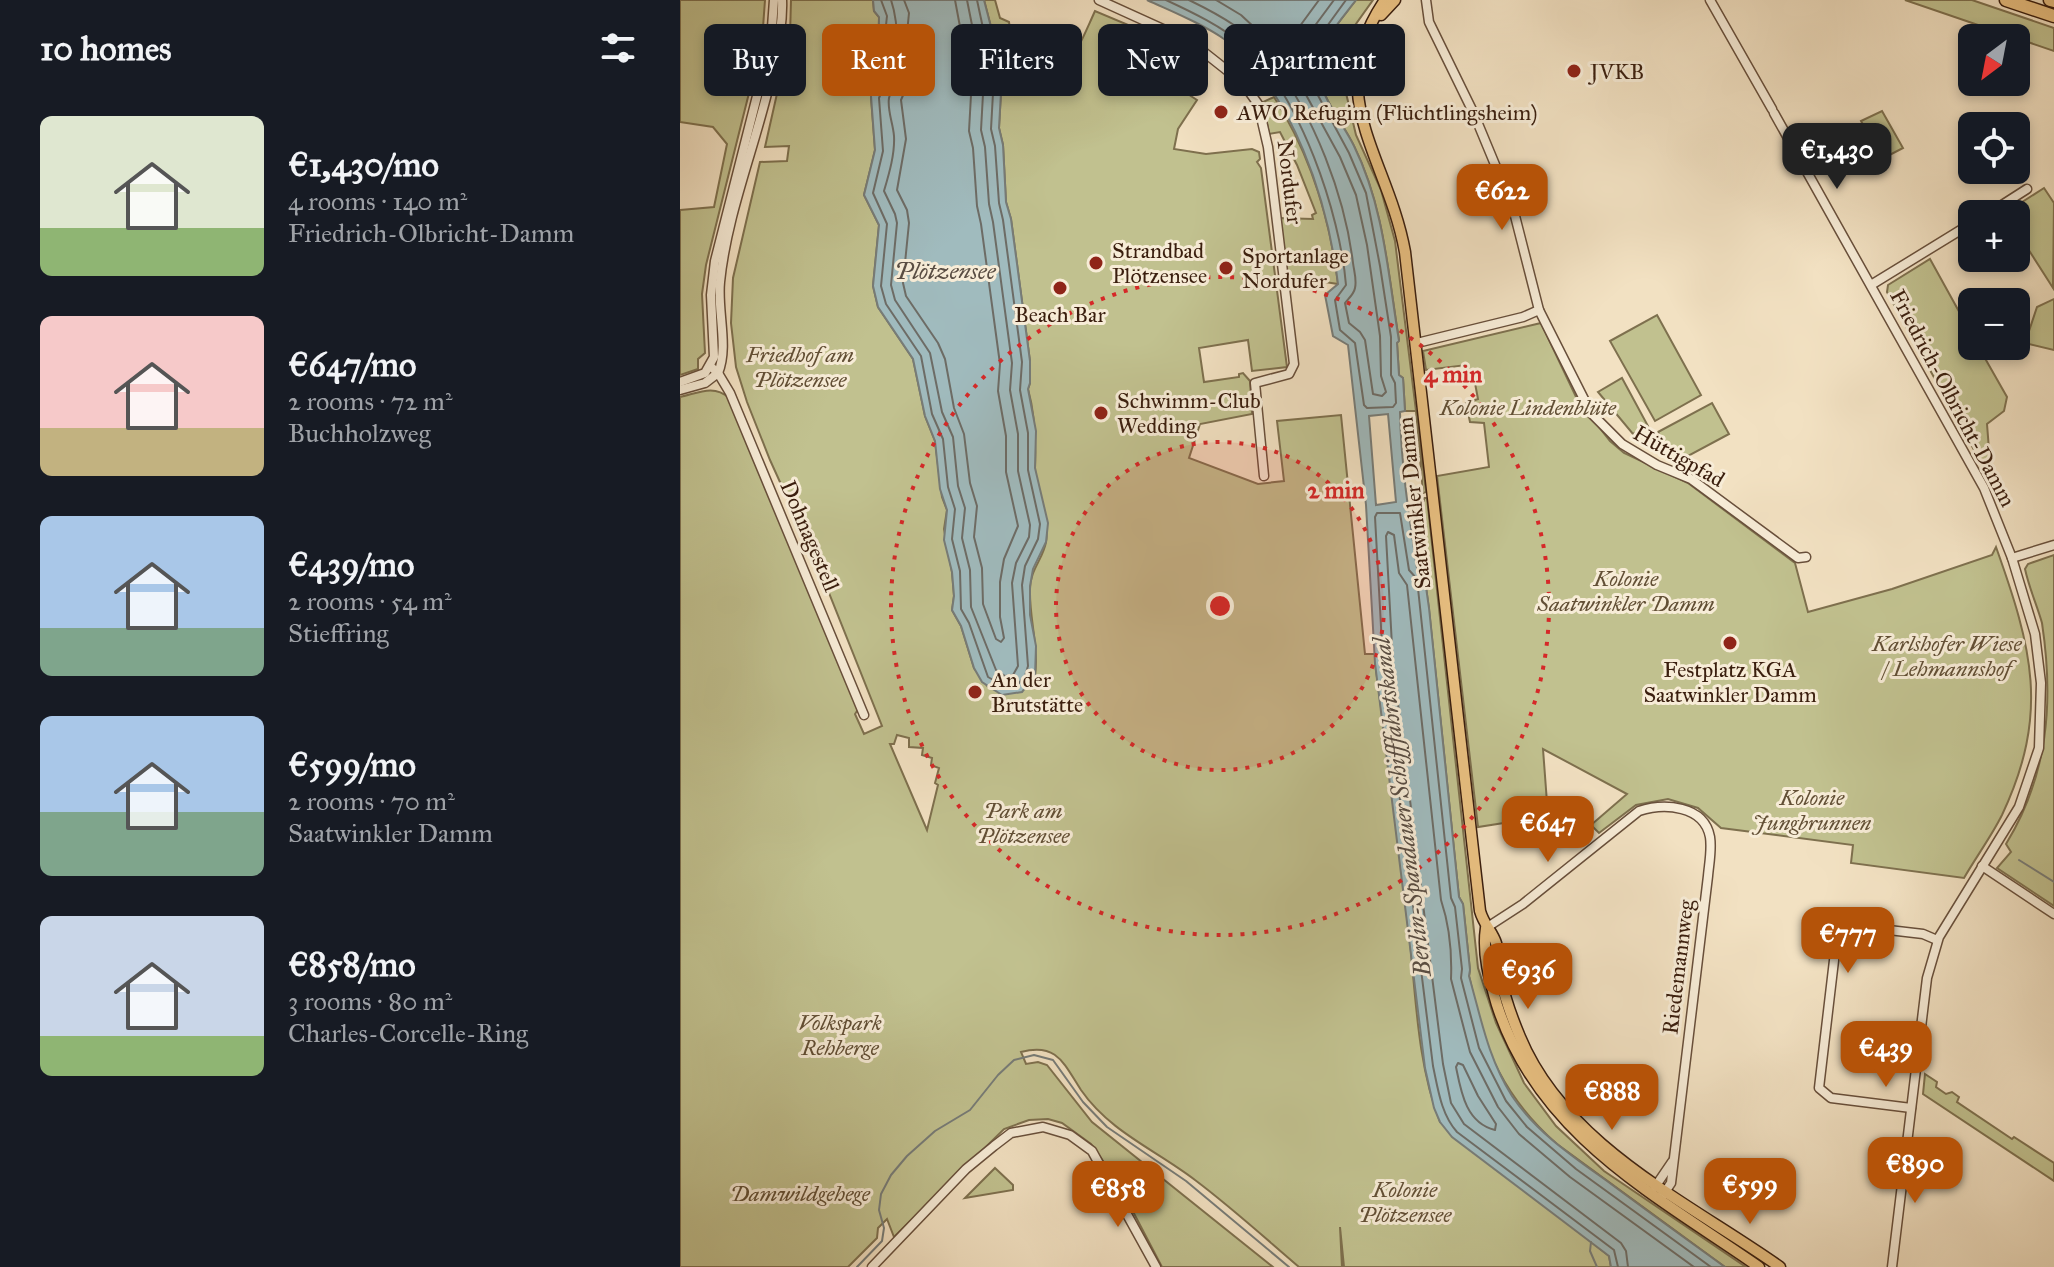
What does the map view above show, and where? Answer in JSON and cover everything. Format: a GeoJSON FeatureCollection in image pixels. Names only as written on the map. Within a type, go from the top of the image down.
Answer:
{"type":"FeatureCollection","features":[{"type":"Feature","properties":{"kind":"highway"},"geometry":{"type":"LineString","coordinates":[[2006,0],[2054,16]]}},
{"type":"Feature","properties":{"kind":"main road","name":"Saatwinkler Damm"},"geometry":{"type":"LineString","coordinates":[[1372,24],[1385,0]]}},
{"type":"Feature","properties":{"kind":"main road","name":"Saatwinkler Damm"},"geometry":{"type":"LineString","coordinates":[[1375,24],[1395,0]]}},
{"type":"Feature","properties":{"kind":"main road","name":"Saatwinkler Damm"},"geometry":{"type":"LineString","coordinates":[[1358,96],[1361,116],[1391,197],[1402,239],[1417,343],[1478,898],[1486,928],[1495,941],[1502,983],[1516,1028],[1545,1083],[1594,1139],[1759,1267]]}},
{"type":"Feature","properties":{"kind":"main road","name":"Saatwinkler Damm"},"geometry":{"type":"LineString","coordinates":[[1659,1191],[1780,1267]]}},
{"type":"Feature","properties":{"kind":"street"},"geometry":{"type":"LineString","coordinates":[[680,382],[705,373],[714,353],[711,295],[715,261],[771,41],[774,0]]}},
{"type":"Feature","properties":{"kind":"street"},"geometry":{"type":"LineString","coordinates":[[680,390],[705,383],[718,373],[723,354],[719,308],[723,262],[770,83],[782,25],[782,0]]}},
{"type":"Feature","properties":{"kind":"street","name":"Nordufer"},"geometry":{"type":"LineString","coordinates":[[1099,0],[1176,35],[1205,53],[1243,83],[1258,104],[1268,147],[1294,364],[1289,374],[1255,383],[1264,476]]}},
{"type":"Feature","properties":{"kind":"street","name":"Hüttigpfad"},"geometry":{"type":"LineString","coordinates":[[1426,0],[1429,22],[1474,114],[1509,199],[1539,310],[1581,398],[1613,436],[1641,456],[1691,479],[1798,558],[1806,557]]}},
{"type":"Feature","properties":{"kind":"street","name":"Friedrich-Olbricht-Damm"},"geometry":{"type":"LineString","coordinates":[[1710,0],[1984,488],[2012,558],[2037,648],[2041,683],[2039,748],[2019,807],[1937,940],[1927,978],[1892,1267]]}},
{"type":"Feature","properties":{"kind":"street"},"geometry":{"type":"LineString","coordinates":[[2010,200],[2027,189]]}},
{"type":"Feature","properties":{"kind":"street"},"geometry":{"type":"LineString","coordinates":[[1871,285],[1958,232]]}},
{"type":"Feature","properties":{"kind":"street"},"geometry":{"type":"LineString","coordinates":[[1417,343],[1523,317],[1539,310]]}},
{"type":"Feature","properties":{"kind":"street","name":"Dohnagestell"},"geometry":{"type":"LineString","coordinates":[[710,366],[718,373],[736,406],[864,715]]}},
{"type":"Feature","properties":{"kind":"street"},"geometry":{"type":"LineString","coordinates":[[2012,558],[2054,545]]}},
{"type":"Feature","properties":{"kind":"street","name":"Riedemannweg"},"geometry":{"type":"LineString","coordinates":[[1486,928],[1523,904],[1639,811],[1671,806],[1695,815],[1705,825],[1710,835],[1711,852],[1673,1162],[1659,1191]]}},
{"type":"Feature","properties":{"kind":"street"},"geometry":{"type":"LineString","coordinates":[[1982,866],[2054,914]]}},
{"type":"Feature","properties":{"kind":"street"},"geometry":{"type":"LineString","coordinates":[[1911,1108],[1831,1098],[1819,1088],[1837,935],[1846,925],[1923,934],[1937,940]]}},
{"type":"Feature","properties":{"kind":"street"},"geometry":{"type":"LineString","coordinates":[[872,1267],[966,1169],[994,1146],[1011,1133],[1043,1127],[1059,1129],[1092,1151],[1156,1267]]}},
{"type":"Feature","properties":{"kind":"green space"},"geometry":{"type":"Polygon","coordinates":[[[680,0],[765,0],[763,24],[704,24],[704,96],[748,96],[706,265],[702,294],[705,353],[698,359],[698,369],[680,375],[680,210],[714,207],[727,144],[713,127],[680,122],[680,0]]]}},
{"type":"Feature","properties":{"kind":"green space"},"geometry":{"type":"Polygon","coordinates":[[[791,0],[873,0],[879,24],[822,24],[822,96],[871,96],[875,150],[864,195],[879,225],[873,286],[878,307],[913,359],[925,416],[935,441],[942,497],[947,510],[944,529],[952,572],[952,610],[961,626],[974,668],[988,687],[1035,676],[1030,589],[1047,534],[1036,476],[1034,428],[1028,389],[1030,361],[1011,219],[1006,202],[999,128],[1001,96],[1082,96],[1082,40],[1095,11],[1126,24],[1098,24],[1098,96],[1191,96],[1197,100],[1178,129],[1174,149],[1206,154],[1252,149],[1259,152],[1257,162],[1261,168],[1287,367],[1252,371],[1248,340],[1199,348],[1204,382],[1239,377],[1243,373],[1250,381],[1252,414],[1200,424],[1189,458],[1258,484],[1284,481],[1277,421],[1341,415],[1365,654],[1376,654],[1419,1033],[1433,1101],[1440,1122],[1609,1256],[1611,1267],[1344,1267],[1340,1227],[1342,1267],[1299,1267],[1208,1190],[1106,1118],[1058,1058],[1043,1050],[1033,1050],[1021,1052],[1026,1064],[1038,1062],[1047,1065],[1092,1122],[1273,1267],[1162,1267],[1117,1181],[1091,1144],[1062,1123],[1048,1119],[1029,1120],[1004,1129],[894,1237],[887,1219],[878,1228],[877,1238],[848,1267],[680,1267],[680,397],[712,390],[729,398],[859,708],[855,714],[864,734],[882,726],[819,568],[770,460],[736,367],[731,323],[733,278],[760,162],[787,161],[789,146],[765,147],[776,96],[806,96],[806,24],[790,24],[791,0]],[[897,735],[894,744],[890,744],[927,830],[939,768],[931,765],[932,758],[922,755],[923,748],[909,747],[909,738],[897,735]]]}},
{"type":"Feature","properties":{"kind":"green space"},"geometry":{"type":"Polygon","coordinates":[[[984,0],[995,0],[1000,18],[1009,22],[990,24],[984,0]]]}},
{"type":"Feature","properties":{"kind":"green space"},"geometry":{"type":"Polygon","coordinates":[[[1356,0],[1373,0],[1356,24],[1338,24],[1356,0]]]}},
{"type":"Feature","properties":{"kind":"green space"},"geometry":{"type":"Polygon","coordinates":[[[1905,0],[1972,0],[2054,28],[2054,51],[2030,43],[2030,24],[1975,24],[1905,0]]]}},
{"type":"Feature","properties":{"kind":"green space"},"geometry":{"type":"Polygon","coordinates":[[[1347,96],[1356,135],[1381,190],[1395,241],[1416,411],[1405,411],[1403,378],[1399,375],[1399,340],[1379,217],[1354,146],[1327,98],[1347,96]]]}},
{"type":"Feature","properties":{"kind":"green space"},"geometry":{"type":"Polygon","coordinates":[[[1274,97],[1298,141],[1316,187],[1330,235],[1338,284],[1325,282],[1289,289],[1280,218],[1313,219],[1312,215],[1316,213],[1280,132],[1269,134],[1263,102],[1274,97]]]}},
{"type":"Feature","properties":{"kind":"green space"},"geometry":{"type":"Polygon","coordinates":[[[1882,111],[1903,148],[1882,159],[1861,121],[1882,111]]]}},
{"type":"Feature","properties":{"kind":"green space"},"geometry":{"type":"Polygon","coordinates":[[[2044,188],[2054,203],[2053,288],[2030,252],[2030,200],[2025,200],[2044,188]]]}},
{"type":"Feature","properties":{"kind":"green space"},"geometry":{"type":"Polygon","coordinates":[[[1930,259],[1958,310],[1958,360],[1986,360],[2007,397],[2004,411],[1987,424],[1989,477],[1887,292],[1888,285],[1930,259]]]}},
{"type":"Feature","properties":{"kind":"green space"},"geometry":{"type":"Polygon","coordinates":[[[2054,299],[2054,350],[2030,344],[2030,328],[2037,307],[2054,299]]]}},
{"type":"Feature","properties":{"kind":"green space"},"geometry":{"type":"Polygon","coordinates":[[[1657,315],[1701,395],[1655,421],[1610,341],[1657,315]]]}},
{"type":"Feature","properties":{"kind":"green space"},"geometry":{"type":"Polygon","coordinates":[[[1541,323],[1577,399],[1610,441],[1624,453],[1688,483],[1795,563],[1808,612],[1892,589],[1992,555],[1996,547],[2026,649],[2031,712],[2017,778],[1998,823],[1964,878],[1851,863],[1853,845],[1721,828],[1698,808],[1668,799],[1636,805],[1599,833],[1591,825],[1627,794],[1543,749],[1548,816],[1478,827],[1437,476],[1489,467],[1484,423],[1470,422],[1466,403],[1478,399],[1474,378],[1468,379],[1466,365],[1426,370],[1423,351],[1541,323]]]}},
{"type":"Feature","properties":{"kind":"green space"},"geometry":{"type":"Polygon","coordinates":[[[1622,378],[1648,426],[1633,434],[1598,392],[1622,378]]]}},
{"type":"Feature","properties":{"kind":"green space"},"geometry":{"type":"Polygon","coordinates":[[[1712,403],[1729,434],[1675,463],[1658,432],[1712,403]]]}},
{"type":"Feature","properties":{"kind":"green space"},"geometry":{"type":"Polygon","coordinates":[[[1416,411],[1426,492],[1423,493],[1416,411]]]}},
{"type":"Feature","properties":{"kind":"green space"},"geometry":{"type":"Polygon","coordinates":[[[1427,498],[1478,968],[1496,1023],[1524,1083],[1556,1126],[1604,1171],[1746,1267],[1725,1267],[1557,1144],[1520,1105],[1493,1059],[1480,1025],[1469,976],[1429,609],[1411,510],[1413,502],[1424,501],[1427,498]]]}},
{"type":"Feature","properties":{"kind":"green space"},"geometry":{"type":"Polygon","coordinates":[[[2054,555],[2054,906],[1997,868],[2011,852],[2006,844],[2031,792],[2039,765],[2047,710],[2042,623],[2025,569],[2028,564],[2054,555]]]}},
{"type":"Feature","properties":{"kind":"green space"},"geometry":{"type":"Polygon","coordinates":[[[1925,1074],[1937,1082],[1936,1087],[1946,1094],[1952,1092],[1959,1097],[1957,1102],[2054,1163],[2054,1181],[1923,1094],[1925,1074]]]}},
{"type":"Feature","properties":{"kind":"green space"},"geometry":{"type":"Polygon","coordinates":[[[995,1168],[1013,1185],[1013,1190],[965,1198],[995,1168]]]}},
{"type":"Feature","properties":{"kind":"water","name":"Plötzensee"},"geometry":{"type":"Polygon","coordinates":[[[873,0],[984,0],[990,24],[951,24],[951,96],[1001,96],[999,128],[1006,202],[1011,219],[1030,361],[1028,389],[1036,431],[1035,468],[1048,523],[1046,542],[1033,569],[1030,586],[1030,615],[1036,646],[1035,676],[1022,692],[1002,695],[982,682],[952,610],[952,572],[944,540],[947,510],[940,489],[935,441],[925,416],[913,359],[878,307],[873,286],[879,225],[864,195],[875,150],[871,96],[935,96],[935,24],[879,24],[879,17],[874,11],[873,0]]]}},
{"type":"Feature","properties":{"kind":"water","name":"Berlin-Spandauer Schifffahrtskanal"},"geometry":{"type":"Polygon","coordinates":[[[1147,0],[1356,0],[1338,24],[1224,24],[1224,39],[1208,30],[1208,24],[1196,23],[1147,0]]]}},
{"type":"Feature","properties":{"kind":"water","name":"Berlin-Spandauer Schifffahrtskanal"},"geometry":{"type":"Polygon","coordinates":[[[1275,96],[1326,96],[1354,146],[1379,217],[1399,341],[1399,375],[1403,378],[1405,411],[1400,412],[1406,490],[1417,568],[1424,573],[1429,608],[1469,976],[1491,1052],[1512,1096],[1543,1132],[1725,1267],[1611,1267],[1609,1256],[1452,1137],[1434,1108],[1425,1068],[1375,663],[1366,505],[1348,345],[1333,336],[1325,295],[1338,284],[1333,252],[1316,184],[1288,117],[1275,96]],[[1388,414],[1369,416],[1376,505],[1396,502],[1388,414]]]}},
{"type":"Feature","properties":{"kind":"waterway"},"geometry":{"type":"LineString","coordinates":[[2019,860],[2054,882]]}},
{"type":"Feature","properties":{"kind":"waterway"},"geometry":{"type":"LineString","coordinates":[[857,1267],[882,1241],[881,1194],[891,1175],[935,1131],[970,1110],[1014,1060],[1034,1055],[1053,1060],[1083,1102],[1107,1127],[1186,1181],[1289,1267]]}},
{"type":"Feature","properties":{"kind":"waterway"},"geometry":{"type":"LineString","coordinates":[[1591,1242],[1590,1251],[1597,1267]]}},
{"type":"Feature","properties":{"kind":"place","name":"JVKB"},"geometry":{"type":"Point","coordinates":[1574,71]}},
{"type":"Feature","properties":{"kind":"place","name":"AWO Refugim (Flüchtlingsheim)"},"geometry":{"type":"Point","coordinates":[1221,112]}},
{"type":"Feature","properties":{"kind":"place","name":"Strandbad Plötzensee"},"geometry":{"type":"Point","coordinates":[1096,263]}},
{"type":"Feature","properties":{"kind":"place","name":"Sportanlage Nordufer"},"geometry":{"type":"Point","coordinates":[1226,268]}},
{"type":"Feature","properties":{"kind":"place","name":"Beach Bar"},"geometry":{"type":"Point","coordinates":[1060,288]}},
{"type":"Feature","properties":{"kind":"place","name":"Schwimm-Club Wedding"},"geometry":{"type":"Point","coordinates":[1101,413]}},
{"type":"Feature","properties":{"kind":"place","name":"Festplatz KGA Saatwinkler Damm"},"geometry":{"type":"Point","coordinates":[1730,643]}},
{"type":"Feature","properties":{"kind":"place","name":"An der Brutstätte"},"geometry":{"type":"Point","coordinates":[975,692]}},
{"type":"Feature","properties":{"kind":"park label","name":"Friedhof am Plötzensee"},"geometry":{"type":"Point","coordinates":[800,366]}},
{"type":"Feature","properties":{"kind":"park label","name":"Kolonie Lindenblüte"},"geometry":{"type":"Point","coordinates":[1528,407]}},
{"type":"Feature","properties":{"kind":"park label","name":"Kolonie Saatwinkler Damm"},"geometry":{"type":"Point","coordinates":[1626,590]}},
{"type":"Feature","properties":{"kind":"park label","name":"Karlshofer Wiese / Lehmannshof"},"geometry":{"type":"Point","coordinates":[1947,656]}},
{"type":"Feature","properties":{"kind":"park label","name":"Kolonie Jungbrunnen"},"geometry":{"type":"Point","coordinates":[1812,810]}},
{"type":"Feature","properties":{"kind":"park label","name":"Park am Plötzensee"},"geometry":{"type":"Point","coordinates":[1023,822]}},
{"type":"Feature","properties":{"kind":"park label","name":"Volkspark Rehberge"},"geometry":{"type":"Point","coordinates":[840,1034]}},
{"type":"Feature","properties":{"kind":"park label","name":"Damwildgehege"},"geometry":{"type":"Point","coordinates":[800,1193]}},
{"type":"Feature","properties":{"kind":"park label","name":"Kolonie Plötzensee"},"geometry":{"type":"Point","coordinates":[1405,1202]}}]}
